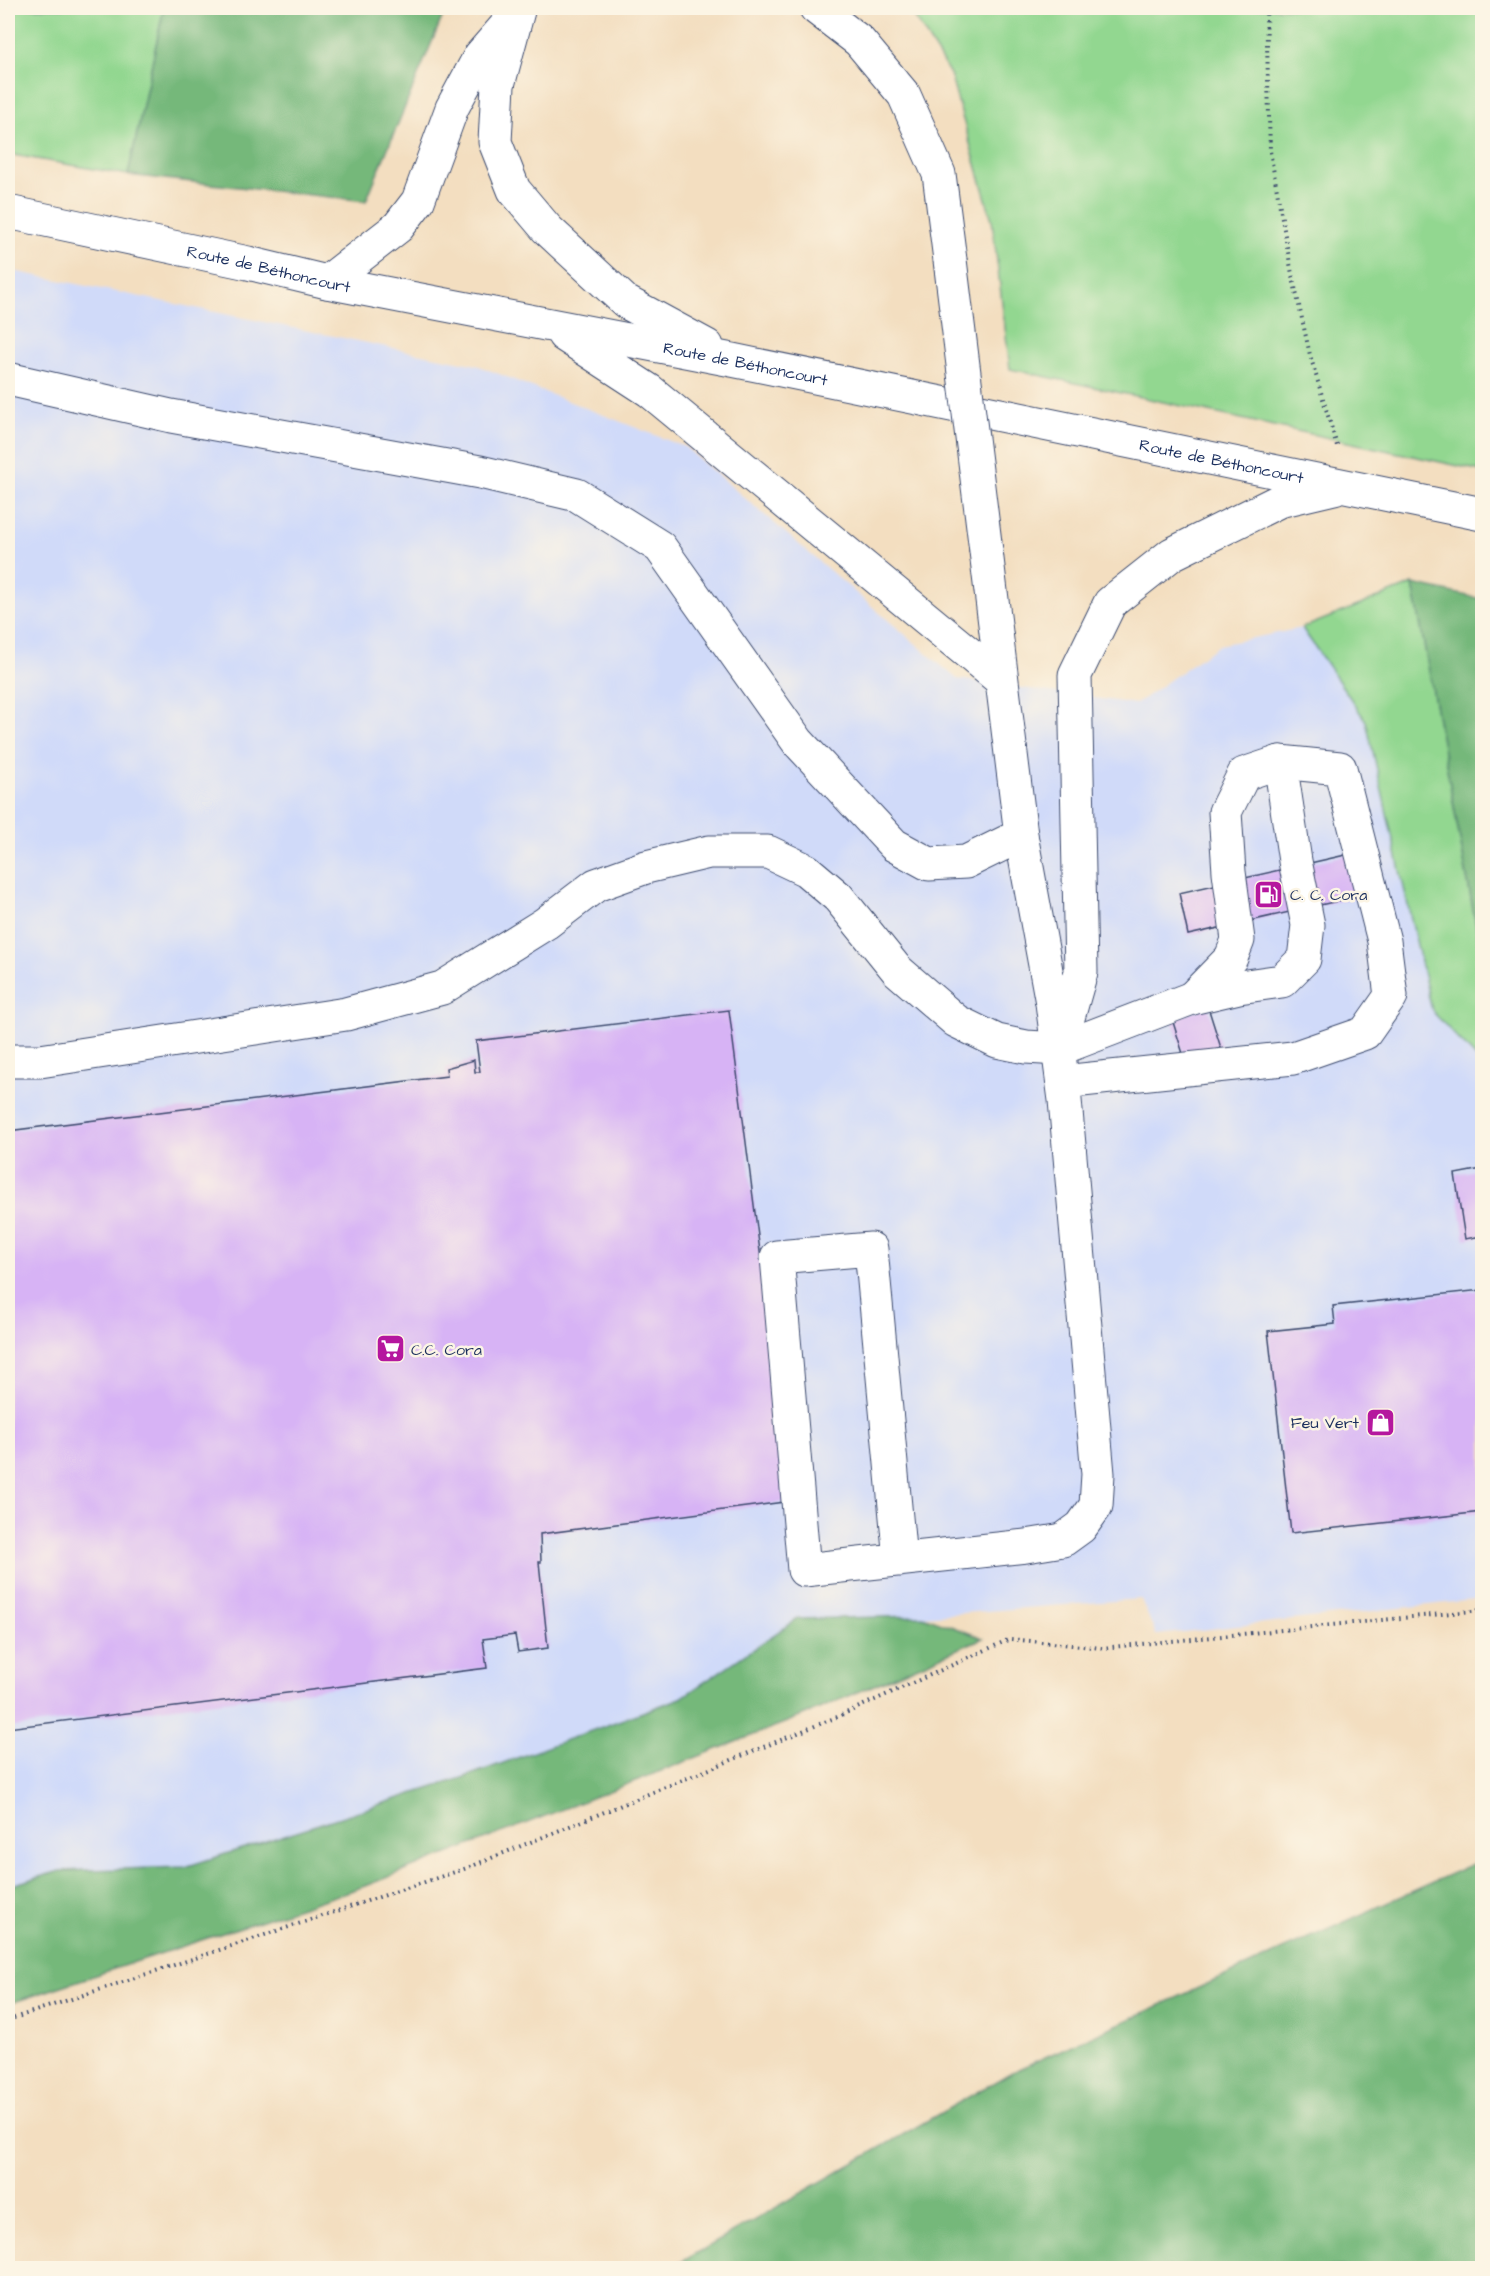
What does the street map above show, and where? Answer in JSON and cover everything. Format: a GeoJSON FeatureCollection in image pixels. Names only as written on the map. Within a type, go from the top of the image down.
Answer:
{"type":"FeatureCollection","features":[{"type":"Feature","properties":{"kind":"street"},"geometry":{"type":"LineString","coordinates":[[816,8],[859,41],[904,95],[939,174],[1021,835],[1059,1049],[1098,1474],[1096,1506],[1082,1527],[1063,1540],[900,1560],[804,1570],[777,1257],[871,1249],[900,1560]]}},
{"type":"Feature","properties":{"kind":"street"},"geometry":{"type":"LineString","coordinates":[[327,282],[398,227],[418,201],[452,108],[480,56],[520,9]]}},
{"type":"Feature","properties":{"kind":"street"},"geometry":{"type":"LineString","coordinates":[[520,9],[498,85],[495,142],[514,190],[548,229],[626,302],[732,360]]}},
{"type":"Feature","properties":{"kind":"street","name":"Route de Béthoncourt"},"geometry":{"type":"LineString","coordinates":[[8,212],[327,282],[550,326],[1343,470],[1482,514]]}},
{"type":"Feature","properties":{"kind":"street"},"geometry":{"type":"LineString","coordinates":[[550,326],[650,391],[1001,680]]}},
{"type":"Feature","properties":{"kind":"street"},"geometry":{"type":"LineString","coordinates":[[8,379],[171,416],[480,472],[577,495],[660,547],[798,742],[894,845],[929,864],[966,862],[1021,835]]}},
{"type":"Feature","properties":{"kind":"street"},"geometry":{"type":"LineString","coordinates":[[1059,1049],[1081,972],[1075,675],[1110,603],[1172,554],[1343,470]]}},
{"type":"Feature","properties":{"kind":"street"},"geometry":{"type":"LineString","coordinates":[[1063,1082],[1293,1058],[1365,1034],[1391,996],[1384,941],[1340,768],[1280,762],[1244,774],[1225,812],[1229,872],[1238,940],[1231,958],[1192,998]]}},
{"type":"Feature","properties":{"kind":"street"},"geometry":{"type":"LineString","coordinates":[[8,1061],[51,1059],[346,1014],[442,988],[546,923],[596,885],[645,867],[709,852],[768,852],[807,870],[838,897],[897,970],[956,1022],[997,1041],[1026,1047],[1059,1049],[1192,998],[1239,987],[1282,981],[1304,959],[1308,925],[1295,861],[1280,762]]}},
{"type":"Feature","properties":{"kind":"path"},"geometry":{"type":"LineString","coordinates":[[1266,8],[1270,151],[1291,269],[1310,355],[1343,470]]}},
{"type":"Feature","properties":{"kind":"path"},"geometry":{"type":"LineString","coordinates":[[8,2020],[467,1868],[837,1717],[1010,1640],[1102,1648],[1482,1610]]}},
{"type":"Feature","properties":{"kind":"shaded area"},"geometry":{"type":"Polygon","coordinates":[[[8,270],[476,365],[685,447],[957,679],[1136,704],[1219,645],[1302,628],[1366,721],[1432,1011],[1482,1064],[1482,1599],[1156,1635],[1141,1599],[923,1616],[797,1619],[681,1698],[465,1777],[185,1867],[60,1871],[8,1886],[8,270]]]}},
{"type":"Feature","properties":{"kind":"green space"},"geometry":{"type":"Polygon","coordinates":[[[8,8],[164,8],[128,175],[8,154],[8,8]]]}},
{"type":"Feature","properties":{"kind":"green space"},"geometry":{"type":"Polygon","coordinates":[[[164,8],[446,8],[366,201],[128,175],[164,8]]]}},
{"type":"Feature","properties":{"kind":"green space"},"geometry":{"type":"Polygon","coordinates":[[[909,8],[1482,8],[1482,471],[1010,369],[992,220],[950,74],[909,8]]]}},
{"type":"Feature","properties":{"kind":"green space"},"geometry":{"type":"Polygon","coordinates":[[[1413,584],[1482,959],[1482,1064],[1432,1011],[1366,721],[1302,628],[1413,584]]]}},
{"type":"Feature","properties":{"kind":"green space"},"geometry":{"type":"Polygon","coordinates":[[[1413,584],[1482,599],[1482,958],[1413,584]]]}},
{"type":"Feature","properties":{"kind":"green space"},"geometry":{"type":"Polygon","coordinates":[[[923,1616],[983,1638],[805,1715],[365,1886],[8,2004],[8,1886],[60,1871],[185,1867],[465,1777],[681,1698],[797,1619],[923,1616]]]}},
{"type":"Feature","properties":{"kind":"green space"},"geometry":{"type":"Polygon","coordinates":[[[1482,1860],[1482,2268],[671,2268],[1012,2072],[1482,1860]]]}},
{"type":"Feature","properties":{"kind":"building","name":"C. C. Cora"},"geometry":{"type":"Polygon","coordinates":[[[1350,854],[1360,896],[1188,935],[1179,893],[1350,854]]]}},
{"type":"Feature","properties":{"kind":"building"},"geometry":{"type":"Polygon","coordinates":[[[1208,1007],[1221,1048],[1185,1060],[1172,1019],[1208,1007]]]}},
{"type":"Feature","properties":{"kind":"building","name":"C.C. Cora"},"geometry":{"type":"Polygon","coordinates":[[[729,1010],[792,1501],[540,1534],[541,1562],[539,1562],[548,1648],[518,1652],[515,1635],[483,1639],[487,1668],[8,1728],[8,1131],[447,1076],[446,1068],[474,1060],[475,1072],[480,1072],[476,1041],[729,1010]]]}},
{"type":"Feature","properties":{"kind":"building"},"geometry":{"type":"Polygon","coordinates":[[[1482,1169],[1482,1236],[1465,1239],[1455,1174],[1482,1169]]]}},
{"type":"Feature","properties":{"kind":"building","name":"Feu Vert"},"geometry":{"type":"Polygon","coordinates":[[[1482,1290],[1482,1512],[1291,1533],[1268,1331],[1335,1324],[1333,1306],[1482,1290]]]}},
{"type":"Feature","properties":{"kind":"place","name":"C. C. Cora"},"geometry":{"type":"Point","coordinates":[1269,894]}},
{"type":"Feature","properties":{"kind":"place","name":"C.C. Cora"},"geometry":{"type":"Point","coordinates":[390,1349]}},
{"type":"Feature","properties":{"kind":"place","name":"Feu Vert"},"geometry":{"type":"Point","coordinates":[1380,1422]}}]}
